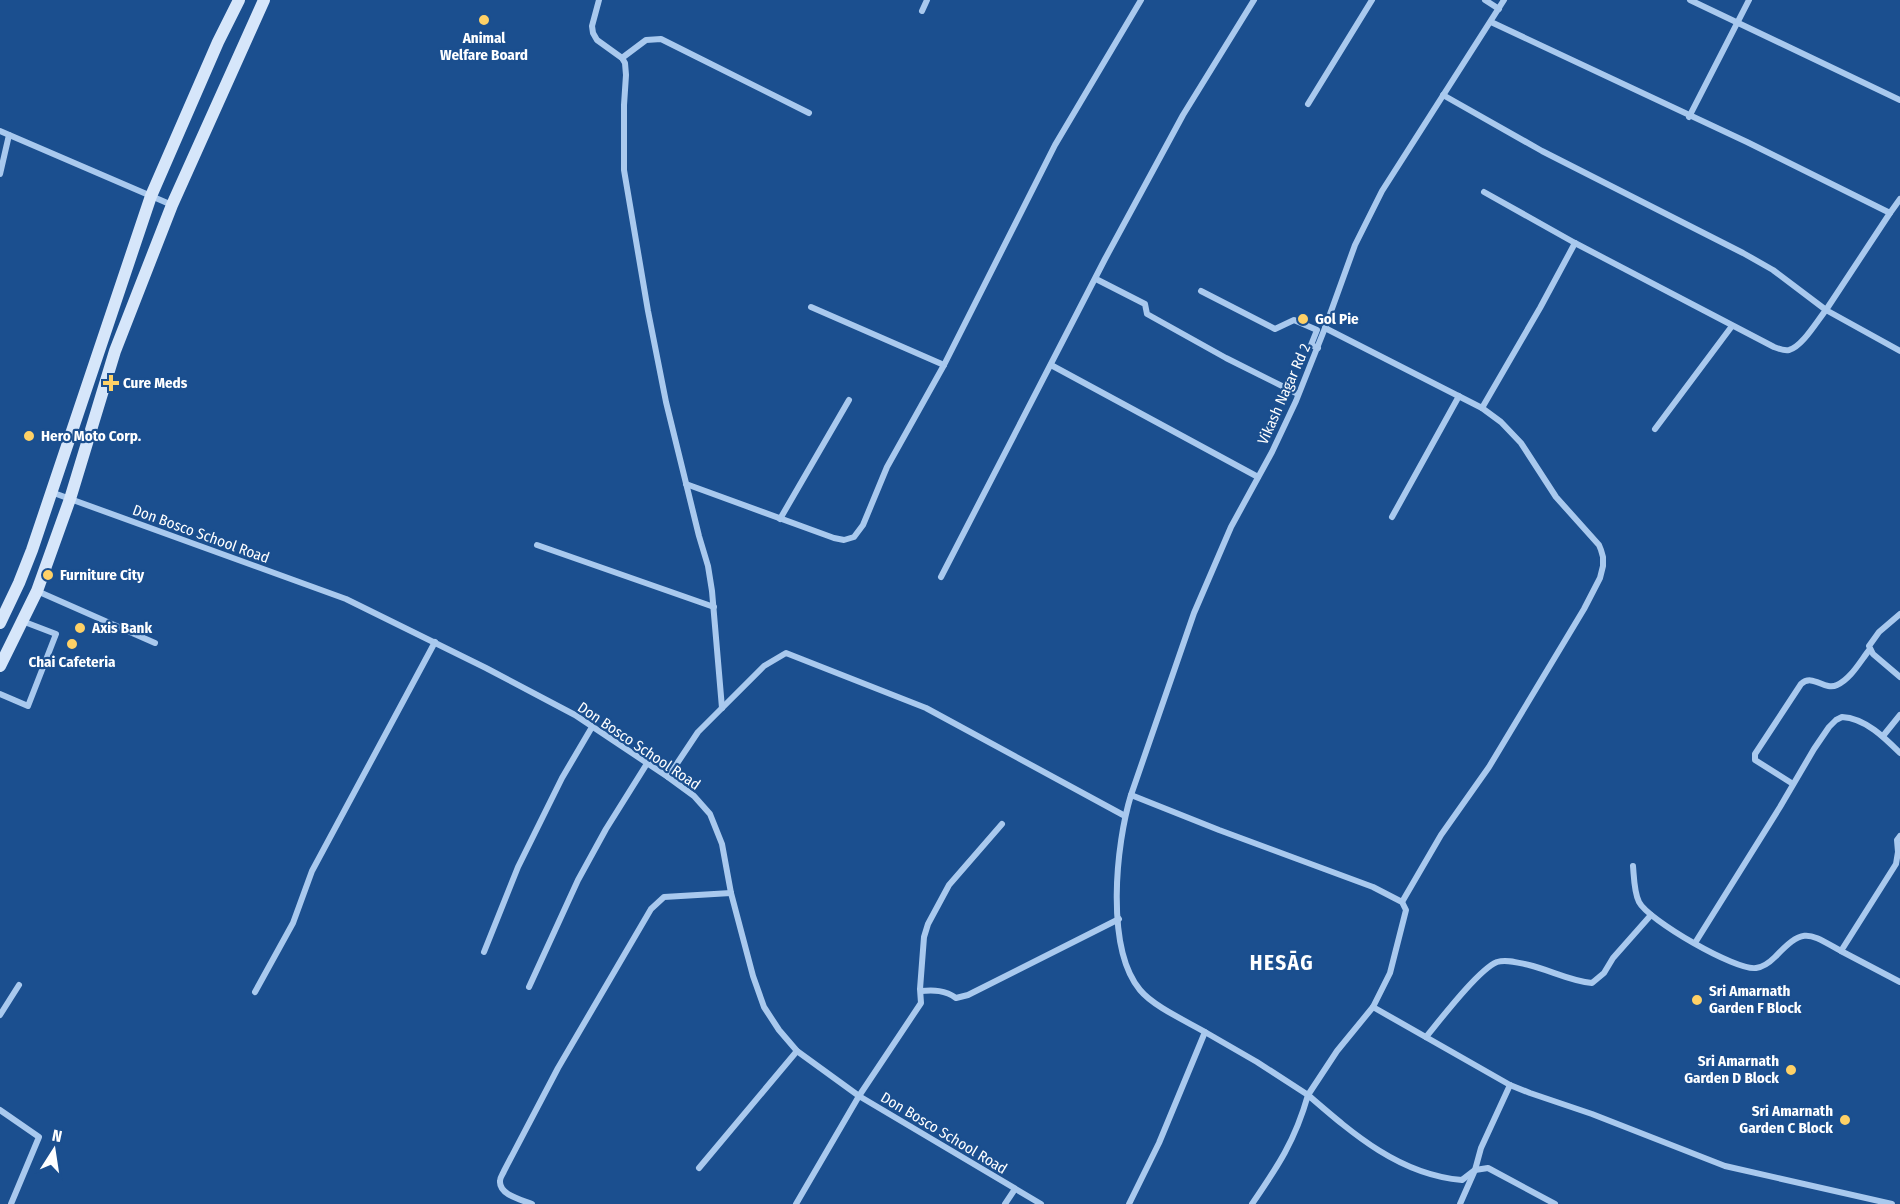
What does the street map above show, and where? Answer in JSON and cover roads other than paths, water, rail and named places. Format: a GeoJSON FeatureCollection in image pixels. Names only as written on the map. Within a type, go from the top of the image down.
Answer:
{"type":"FeatureCollection","features":[{"type":"Feature","properties":{"kind":"main road"},"geometry":{"type":"LineString","coordinates":[[0,623],[20,583],[152,196],[218,42],[239,0]]}},
{"type":"Feature","properties":{"kind":"main road"},"geometry":{"type":"LineString","coordinates":[[0,666],[37,591],[70,499],[115,351],[172,205],[264,0]]}},
{"type":"Feature","properties":{"kind":"street"},"geometry":{"type":"LineString","coordinates":[[599,0],[592,26],[593,33],[597,40],[622,58],[625,63],[624,170],[666,402],[708,566],[714,607],[722,708]]}},
{"type":"Feature","properties":{"kind":"street"},"geometry":{"type":"LineString","coordinates":[[922,11],[927,0]]}},
{"type":"Feature","properties":{"kind":"street"},"geometry":{"type":"LineString","coordinates":[[686,484],[834,538],[843,540],[854,537],[862,525],[887,467],[944,365],[1054,145],[1141,0]]}},
{"type":"Feature","properties":{"kind":"street"},"geometry":{"type":"LineString","coordinates":[[941,577],[1184,115],[1254,0]]}},
{"type":"Feature","properties":{"kind":"street"},"geometry":{"type":"LineString","coordinates":[[1308,104],[1372,0]]}},
{"type":"Feature","properties":{"kind":"street"},"geometry":{"type":"LineString","coordinates":[[1485,0],[1499,9]]}},
{"type":"Feature","properties":{"kind":"street","name":"Vikash Nagar Rd 2"},"geometry":{"type":"LineString","coordinates":[[1475,1170],[1462,1180],[1449,1179],[1412,1168],[1372,1147],[1349,1131],[1308,1095],[1257,1062],[1163,1008],[1140,991],[1125,965],[1116,878],[1125,816],[1131,795],[1194,614],[1231,527],[1298,394],[1318,348],[1355,245],[1382,191],[1504,0]]}},
{"type":"Feature","properties":{"kind":"street"},"geometry":{"type":"LineString","coordinates":[[1690,0],[1900,100]]}},
{"type":"Feature","properties":{"kind":"street"},"geometry":{"type":"LineString","coordinates":[[1689,117],[1749,0]]}},
{"type":"Feature","properties":{"kind":"street"},"geometry":{"type":"LineString","coordinates":[[1491,22],[1689,117],[1747,142],[1890,213]]}},
{"type":"Feature","properties":{"kind":"street"},"geometry":{"type":"LineString","coordinates":[[622,58],[646,40],[661,39],[809,113]]}},
{"type":"Feature","properties":{"kind":"street"},"geometry":{"type":"LineString","coordinates":[[1443,95],[1542,151],[1753,258],[1773,270],[1826,310],[1900,351]]}},
{"type":"Feature","properties":{"kind":"street"},"geometry":{"type":"LineString","coordinates":[[0,131],[172,205]]}},
{"type":"Feature","properties":{"kind":"street"},"geometry":{"type":"LineString","coordinates":[[0,174],[9,135]]}},
{"type":"Feature","properties":{"kind":"street"},"geometry":{"type":"LineString","coordinates":[[1484,192],[1732,326],[1783,350],[1790,350],[1797,346],[1826,310],[1900,199]]}},
{"type":"Feature","properties":{"kind":"street"},"geometry":{"type":"LineString","coordinates":[[1482,408],[1575,243]]}},
{"type":"Feature","properties":{"kind":"street"},"geometry":{"type":"LineString","coordinates":[[1096,279],[1145,304],[1147,314],[1226,358],[1298,394]]}},
{"type":"Feature","properties":{"kind":"street"},"geometry":{"type":"LineString","coordinates":[[1201,291],[1275,329],[1294,320],[1317,330],[1311,345],[1318,348]]}},
{"type":"Feature","properties":{"kind":"street"},"geometry":{"type":"LineString","coordinates":[[811,307],[944,365]]}},
{"type":"Feature","properties":{"kind":"street"},"geometry":{"type":"LineString","coordinates":[[1656,429],[1732,326]]}},
{"type":"Feature","properties":{"kind":"street"},"geometry":{"type":"LineString","coordinates":[[1325,328],[1482,408],[1501,422],[1521,443],[1556,497],[1599,545],[1603,556],[1603,566],[1594,592],[1489,767],[1442,835],[1402,902]]}},
{"type":"Feature","properties":{"kind":"street"},"geometry":{"type":"LineString","coordinates":[[1051,365],[1258,477]]}},
{"type":"Feature","properties":{"kind":"street"},"geometry":{"type":"LineString","coordinates":[[1392,517],[1458,396]]}},
{"type":"Feature","properties":{"kind":"street"},"geometry":{"type":"LineString","coordinates":[[780,519],[849,400]]}},
{"type":"Feature","properties":{"kind":"street","name":"Don Bosco School Road"},"geometry":{"type":"LineString","coordinates":[[51,492],[346,600],[435,642],[565,710],[648,762],[694,796],[710,814],[722,844],[730,893],[764,1007],[796,1051],[859,1096],[1041,1204]]}},
{"type":"Feature","properties":{"kind":"street"},"geometry":{"type":"LineString","coordinates":[[537,544],[714,607]]}},
{"type":"Feature","properties":{"kind":"street"},"geometry":{"type":"LineString","coordinates":[[37,591],[155,643]]}},
{"type":"Feature","properties":{"kind":"street"},"geometry":{"type":"LineString","coordinates":[[1900,614],[1869,644],[1873,654],[1900,677]]}},
{"type":"Feature","properties":{"kind":"street"},"geometry":{"type":"LineString","coordinates":[[0,694],[28,706],[56,634],[22,621]]}},
{"type":"Feature","properties":{"kind":"street"},"geometry":{"type":"LineString","coordinates":[[255,992],[293,923],[312,871],[435,642]]}},
{"type":"Feature","properties":{"kind":"street"},"geometry":{"type":"LineString","coordinates":[[1793,784],[1755,760],[1755,754],[1805,680],[1832,686],[1838,685],[1847,678],[1870,649]]}},
{"type":"Feature","properties":{"kind":"street"},"geometry":{"type":"LineString","coordinates":[[668,777],[698,732],[764,666],[786,653],[926,708],[1125,816]]}},
{"type":"Feature","properties":{"kind":"street"},"geometry":{"type":"LineString","coordinates":[[1883,736],[1900,715]]}},
{"type":"Feature","properties":{"kind":"street"},"geometry":{"type":"LineString","coordinates":[[1695,943],[1814,750],[1836,720],[1842,717],[1857,720],[1883,736],[1900,753]]}},
{"type":"Feature","properties":{"kind":"street"},"geometry":{"type":"LineString","coordinates":[[484,952],[518,867],[562,778],[592,727]]}},
{"type":"Feature","properties":{"kind":"street"},"geometry":{"type":"LineString","coordinates":[[529,987],[578,880],[606,829],[648,762]]}},
{"type":"Feature","properties":{"kind":"street"},"geometry":{"type":"LineString","coordinates":[[1131,795],[1373,887],[1402,902],[1406,910],[1390,973],[1373,1007],[1337,1051],[1308,1095],[1296,1133],[1285,1156],[1252,1204]]}},
{"type":"Feature","properties":{"kind":"street"},"geometry":{"type":"LineString","coordinates":[[796,1204],[859,1096],[921,1003],[924,937],[928,924],[949,885],[1002,824]]}},
{"type":"Feature","properties":{"kind":"street"},"geometry":{"type":"LineString","coordinates":[[1841,951],[1896,864],[1899,852],[1897,840],[1900,836]]}},
{"type":"Feature","properties":{"kind":"street"},"geometry":{"type":"LineString","coordinates":[[1633,866],[1637,900],[1650,915],[1673,932],[1733,962],[1753,968],[1763,966],[1791,941],[1804,934],[1815,936],[1900,982]]}},
{"type":"Feature","properties":{"kind":"street"},"geometry":{"type":"LineString","coordinates":[[532,1204],[506,1193],[500,1181],[504,1171],[558,1068],[651,909],[664,897],[730,893]]}},
{"type":"Feature","properties":{"kind":"street"},"geometry":{"type":"LineString","coordinates":[[1426,1037],[1484,971],[1497,962],[1509,961],[1592,983],[1604,973],[1613,958],[1650,915]]}},
{"type":"Feature","properties":{"kind":"street"},"geometry":{"type":"LineString","coordinates":[[921,992],[929,990],[948,992],[956,998],[968,995],[1119,919]]}},
{"type":"Feature","properties":{"kind":"street"},"geometry":{"type":"LineString","coordinates":[[0,1015],[19,985]]}},
{"type":"Feature","properties":{"kind":"street"},"geometry":{"type":"LineString","coordinates":[[1373,1007],[1510,1085],[1725,1166],[1892,1204]]}},
{"type":"Feature","properties":{"kind":"street"},"geometry":{"type":"LineString","coordinates":[[1129,1204],[1159,1143],[1205,1032]]}},
{"type":"Feature","properties":{"kind":"street"},"geometry":{"type":"LineString","coordinates":[[699,1168],[796,1051]]}},
{"type":"Feature","properties":{"kind":"street"},"geometry":{"type":"LineString","coordinates":[[1460,1204],[1475,1170],[1481,1148],[1510,1085]]}},
{"type":"Feature","properties":{"kind":"street"},"geometry":{"type":"LineString","coordinates":[[0,1110],[39,1137],[11,1204]]}},
{"type":"Feature","properties":{"kind":"street"},"geometry":{"type":"LineString","coordinates":[[1475,1170],[1488,1168],[1555,1204]]}},
{"type":"Feature","properties":{"kind":"street"},"geometry":{"type":"LineString","coordinates":[[1005,1204],[1015,1189]]}},
{"type":"Feature","properties":{"kind":"place","name":"Animal Welfare Board"},"geometry":{"type":"Point","coordinates":[484,20]}},
{"type":"Feature","properties":{"kind":"place","name":"Gol Pie"},"geometry":{"type":"Point","coordinates":[1303,319]}},
{"type":"Feature","properties":{"kind":"place","name":"Cure Meds"},"geometry":{"type":"Point","coordinates":[111,383]}},
{"type":"Feature","properties":{"kind":"place","name":"Hero Moto Corp."},"geometry":{"type":"Point","coordinates":[29,436]}},
{"type":"Feature","properties":{"kind":"place","name":"Furniture City"},"geometry":{"type":"Point","coordinates":[48,575]}},
{"type":"Feature","properties":{"kind":"place","name":"Axis Bank"},"geometry":{"type":"Point","coordinates":[80,628]}},
{"type":"Feature","properties":{"kind":"place","name":"Chai Cafeteria"},"geometry":{"type":"Point","coordinates":[72,644]}},
{"type":"Feature","properties":{"kind":"place","name":"Sri Amarnath Garden F Block"},"geometry":{"type":"Point","coordinates":[1697,1000]}},
{"type":"Feature","properties":{"kind":"place","name":"Sri Amarnath Garden D Block"},"geometry":{"type":"Point","coordinates":[1791,1070]}},
{"type":"Feature","properties":{"kind":"place","name":"Sri Amarnath Garden C Block"},"geometry":{"type":"Point","coordinates":[1845,1120]}},
{"type":"Feature","properties":{"kind":"district","name":"HESĀG"},"geometry":{"type":"Point","coordinates":[1282,963]}}]}
